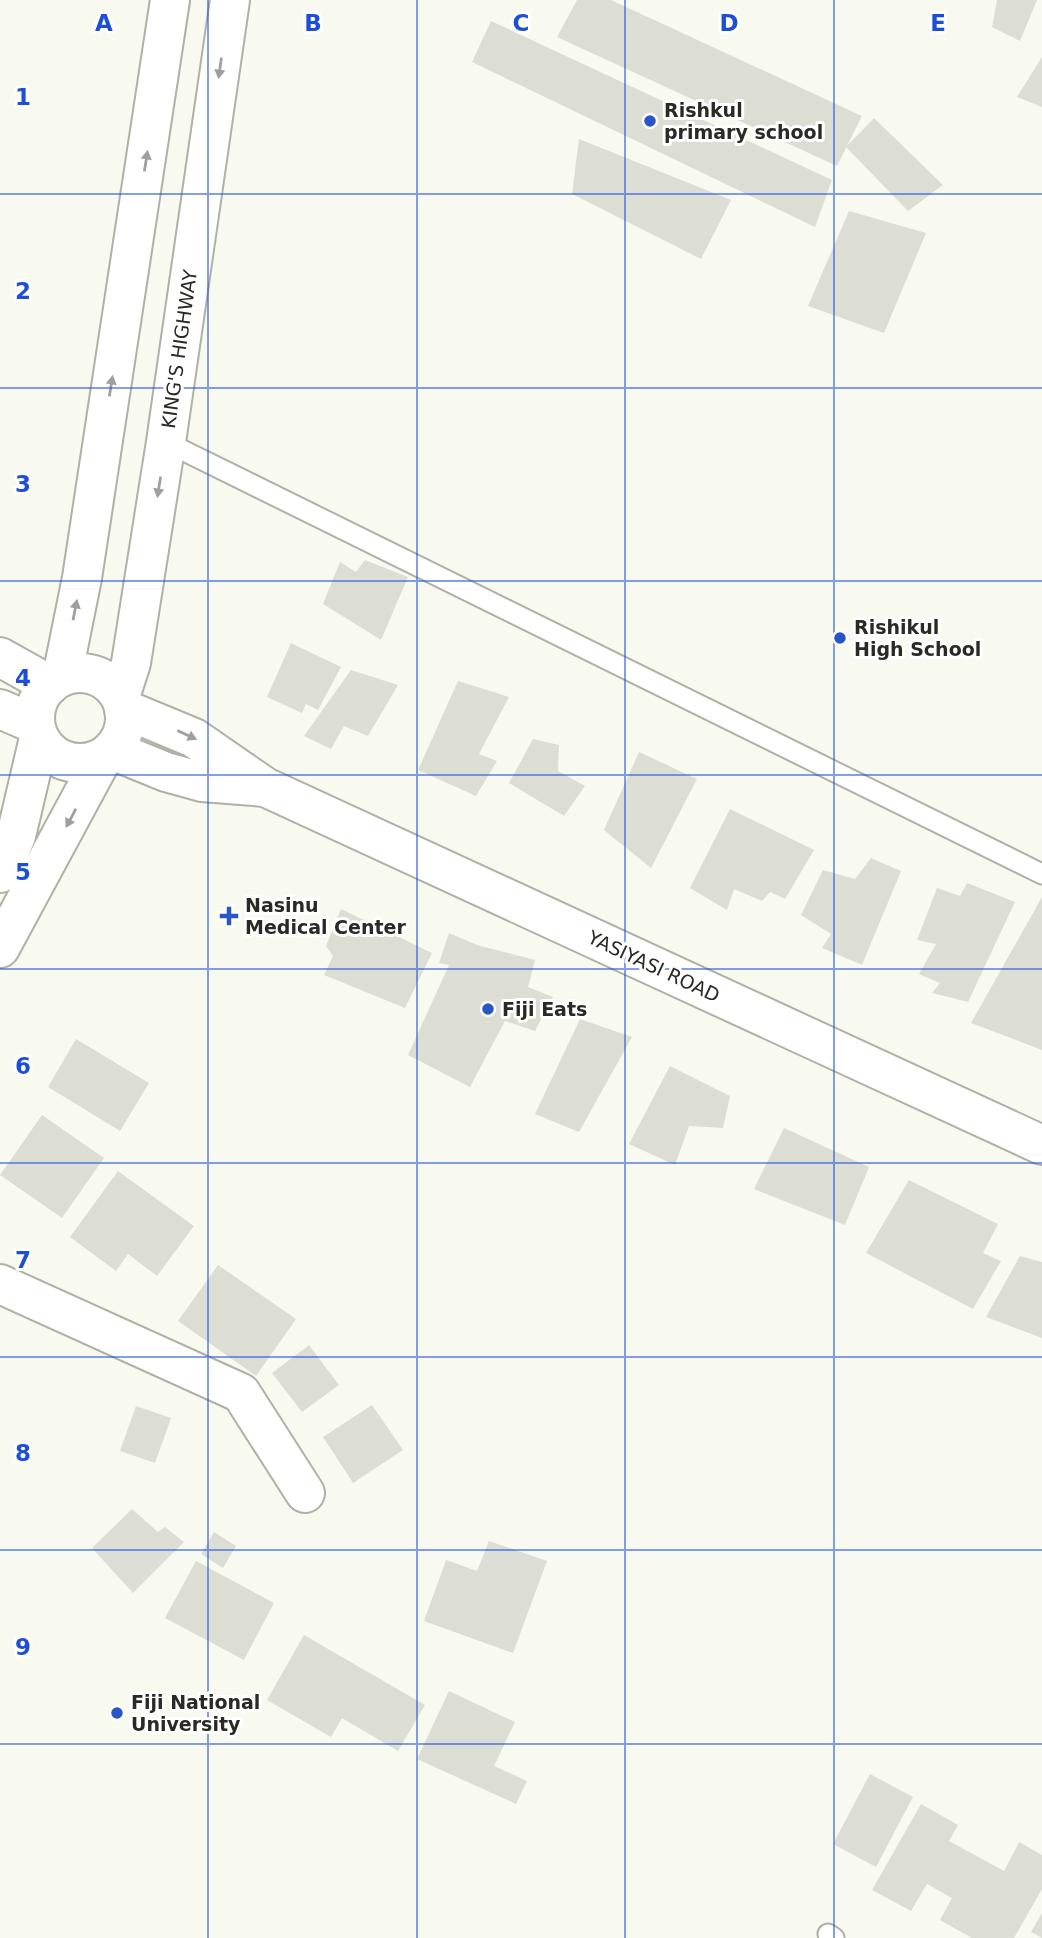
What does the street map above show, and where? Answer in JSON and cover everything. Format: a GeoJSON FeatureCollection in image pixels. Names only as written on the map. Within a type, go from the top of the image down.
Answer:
{"type":"FeatureCollection","features":[{"type":"Feature","properties":{"kind":"main road"},"geometry":{"type":"LineString","coordinates":[[0,873],[16,836],[23,811],[37,731],[38,703],[56,681],[82,578],[170,0]]}},
{"type":"Feature","properties":{"kind":"main road","name":"KING'S HIGHWAY"},"geometry":{"type":"LineString","coordinates":[[122,703],[131,663],[166,442],[230,0]]}},
{"type":"Feature","properties":{"kind":"main road"},"geometry":{"type":"LineString","coordinates":[[0,657],[56,681],[78,673],[95,676],[110,684],[122,703],[125,723],[121,738],[108,754],[0,948]]}},
{"type":"Feature","properties":{"kind":"main road","name":"YASIYASI ROAD"},"geometry":{"type":"LineString","coordinates":[[122,703],[194,738],[265,787],[1042,1145]]}},
{"type":"Feature","properties":{"kind":"main road"},"geometry":{"type":"LineString","coordinates":[[0,709],[37,731],[51,753],[67,762],[85,763],[108,754]]}},
{"type":"Feature","properties":{"kind":"main road","name":"YASIYASI ROAD"},"geometry":{"type":"LineString","coordinates":[[108,754],[202,782],[265,787]]}},
{"type":"Feature","properties":{"kind":"main road"},"geometry":{"type":"LineString","coordinates":[[0,1284],[241,1393],[305,1493]]}},
{"type":"Feature","properties":{"kind":"lane"},"geometry":{"type":"LineString","coordinates":[[166,442],[1042,874]]}},
{"type":"Feature","properties":{"kind":"building"},"geometry":{"type":"Polygon","coordinates":[[[577,0],[611,0],[862,116],[837,166],[557,37],[577,0]]]}},
{"type":"Feature","properties":{"kind":"building"},"geometry":{"type":"Polygon","coordinates":[[[997,0],[1037,0],[1020,41],[992,27],[997,0]]]}},
{"type":"Feature","properties":{"kind":"building","name":"Rishkul primary school"},"geometry":{"type":"Polygon","coordinates":[[[491,21],[832,180],[815,227],[472,62],[491,21]]]}},
{"type":"Feature","properties":{"kind":"building"},"geometry":{"type":"Polygon","coordinates":[[[1042,57],[1042,107],[1017,97],[1042,57]]]}},
{"type":"Feature","properties":{"kind":"building"},"geometry":{"type":"Polygon","coordinates":[[[874,118],[943,185],[908,211],[846,147],[874,118]]]}},
{"type":"Feature","properties":{"kind":"building"},"geometry":{"type":"Polygon","coordinates":[[[579,139],[731,200],[701,259],[572,194],[579,139]]]}},
{"type":"Feature","properties":{"kind":"building"},"geometry":{"type":"Polygon","coordinates":[[[849,211],[926,233],[884,333],[808,306],[849,211]]]}},
{"type":"Feature","properties":{"kind":"building"},"geometry":{"type":"Polygon","coordinates":[[[365,560],[408,577],[381,640],[323,604],[340,562],[356,572],[365,560]]]}},
{"type":"Feature","properties":{"kind":"building"},"geometry":{"type":"Polygon","coordinates":[[[291,643],[341,667],[318,710],[306,704],[302,713],[267,697],[291,643]]]}},
{"type":"Feature","properties":{"kind":"building"},"geometry":{"type":"Polygon","coordinates":[[[351,670],[398,685],[368,736],[344,726],[331,749],[304,736],[351,670]]]}},
{"type":"Feature","properties":{"kind":"building"},"geometry":{"type":"Polygon","coordinates":[[[458,681],[509,697],[479,754],[497,761],[476,796],[418,770],[458,681]]]}},
{"type":"Feature","properties":{"kind":"building"},"geometry":{"type":"Polygon","coordinates":[[[533,739],[559,745],[558,771],[585,786],[564,816],[509,783],[533,739]]]}},
{"type":"Feature","properties":{"kind":"building"},"geometry":{"type":"Polygon","coordinates":[[[639,752],[697,779],[651,868],[604,830],[639,752]]]}},
{"type":"Feature","properties":{"kind":"building"},"geometry":{"type":"Polygon","coordinates":[[[730,809],[814,850],[785,899],[770,892],[762,901],[734,889],[727,910],[690,888],[730,809]]]}},
{"type":"Feature","properties":{"kind":"building"},"geometry":{"type":"Polygon","coordinates":[[[871,858],[901,871],[862,965],[822,948],[831,934],[801,915],[823,870],[855,879],[871,858]]]}},
{"type":"Feature","properties":{"kind":"building"},"geometry":{"type":"Polygon","coordinates":[[[967,883],[1015,902],[968,1002],[932,993],[940,983],[919,974],[936,944],[917,940],[937,888],[960,896],[967,883]]]}},
{"type":"Feature","properties":{"kind":"building"},"geometry":{"type":"Polygon","coordinates":[[[1042,897],[1042,1050],[971,1023],[1042,897]]]}},
{"type":"Feature","properties":{"kind":"building"},"geometry":{"type":"Polygon","coordinates":[[[341,909],[432,953],[405,1008],[324,975],[333,956],[326,946],[341,909]]]}},
{"type":"Feature","properties":{"kind":"building","name":"Fiji Eats"},"geometry":{"type":"Polygon","coordinates":[[[449,933],[477,945],[535,960],[528,987],[553,997],[535,1031],[505,1021],[470,1087],[408,1055],[449,965],[439,963],[449,933]]]}},
{"type":"Feature","properties":{"kind":"building"},"geometry":{"type":"Polygon","coordinates":[[[580,1019],[632,1037],[579,1132],[535,1114],[580,1019]]]}},
{"type":"Feature","properties":{"kind":"building"},"geometry":{"type":"Polygon","coordinates":[[[76,1039],[149,1083],[120,1131],[48,1087],[76,1039]]]}},
{"type":"Feature","properties":{"kind":"building"},"geometry":{"type":"Polygon","coordinates":[[[670,1066],[730,1096],[723,1128],[689,1126],[675,1165],[629,1144],[670,1066]]]}},
{"type":"Feature","properties":{"kind":"building"},"geometry":{"type":"Polygon","coordinates":[[[42,1115],[104,1158],[62,1218],[0,1175],[42,1115]]]}},
{"type":"Feature","properties":{"kind":"building"},"geometry":{"type":"Polygon","coordinates":[[[784,1128],[869,1167],[845,1225],[754,1189],[784,1128]]]}},
{"type":"Feature","properties":{"kind":"building"},"geometry":{"type":"Polygon","coordinates":[[[118,1171],[194,1226],[157,1276],[128,1254],[116,1271],[70,1237],[118,1171]]]}},
{"type":"Feature","properties":{"kind":"building"},"geometry":{"type":"Polygon","coordinates":[[[909,1180],[998,1224],[983,1253],[1001,1261],[973,1309],[866,1253],[909,1180]]]}},
{"type":"Feature","properties":{"kind":"building"},"geometry":{"type":"Polygon","coordinates":[[[1020,1256],[1042,1262],[1042,1338],[986,1317],[1020,1256]]]}},
{"type":"Feature","properties":{"kind":"building"},"geometry":{"type":"Polygon","coordinates":[[[218,1265],[296,1319],[256,1376],[178,1321],[218,1265]]]}},
{"type":"Feature","properties":{"kind":"building"},"geometry":{"type":"Polygon","coordinates":[[[309,1345],[339,1385],[302,1412],[272,1373],[309,1345]]]}},
{"type":"Feature","properties":{"kind":"building"},"geometry":{"type":"Polygon","coordinates":[[[372,1405],[403,1450],[353,1483],[323,1437],[372,1405]]]}},
{"type":"Feature","properties":{"kind":"building"},"geometry":{"type":"Polygon","coordinates":[[[136,1406],[171,1418],[155,1463],[120,1451],[136,1406]]]}},
{"type":"Feature","properties":{"kind":"building"},"geometry":{"type":"Polygon","coordinates":[[[132,1509],[158,1532],[165,1527],[184,1542],[133,1593],[92,1548],[132,1509]]]}},
{"type":"Feature","properties":{"kind":"building"},"geometry":{"type":"Polygon","coordinates":[[[214,1532],[236,1546],[223,1568],[201,1554],[214,1532]]]}},
{"type":"Feature","properties":{"kind":"building"},"geometry":{"type":"Polygon","coordinates":[[[489,1541],[547,1561],[513,1653],[424,1621],[446,1560],[477,1571],[489,1541]]]}},
{"type":"Feature","properties":{"kind":"building"},"geometry":{"type":"Polygon","coordinates":[[[196,1561],[274,1603],[244,1660],[165,1618],[196,1561]]]}},
{"type":"Feature","properties":{"kind":"building"},"geometry":{"type":"Polygon","coordinates":[[[304,1635],[425,1705],[398,1751],[342,1718],[331,1737],[267,1700],[304,1635]]]}},
{"type":"Feature","properties":{"kind":"building"},"geometry":{"type":"Polygon","coordinates":[[[449,1691],[515,1722],[494,1766],[527,1781],[516,1804],[417,1759],[449,1691]]]}},
{"type":"Feature","properties":{"kind":"building"},"geometry":{"type":"Polygon","coordinates":[[[870,1774],[913,1797],[876,1867],[833,1844],[870,1774]]]}},
{"type":"Feature","properties":{"kind":"building"},"geometry":{"type":"Polygon","coordinates":[[[921,1804],[958,1825],[949,1841],[1004,1871],[1019,1842],[1042,1855],[1042,1889],[1014,1938],[972,1938],[940,1920],[952,1898],[927,1884],[911,1911],[872,1890],[921,1804]]]}},
{"type":"Feature","properties":{"kind":"building"},"geometry":{"type":"Polygon","coordinates":[[[1042,1913],[1042,1938],[1031,1932],[1042,1913]]]}},
{"type":"Feature","properties":{"kind":"place","name":"Rishkul primary school"},"geometry":{"type":"Point","coordinates":[650,121]}},
{"type":"Feature","properties":{"kind":"place","name":"Rishikul High School"},"geometry":{"type":"Point","coordinates":[840,638]}},
{"type":"Feature","properties":{"kind":"place","name":"Nasinu Medical Center"},"geometry":{"type":"Point","coordinates":[229,916]}},
{"type":"Feature","properties":{"kind":"place","name":"Fiji Eats"},"geometry":{"type":"Point","coordinates":[488,1009]}},
{"type":"Feature","properties":{"kind":"place","name":"Fiji National University"},"geometry":{"type":"Point","coordinates":[117,1713]}}]}
